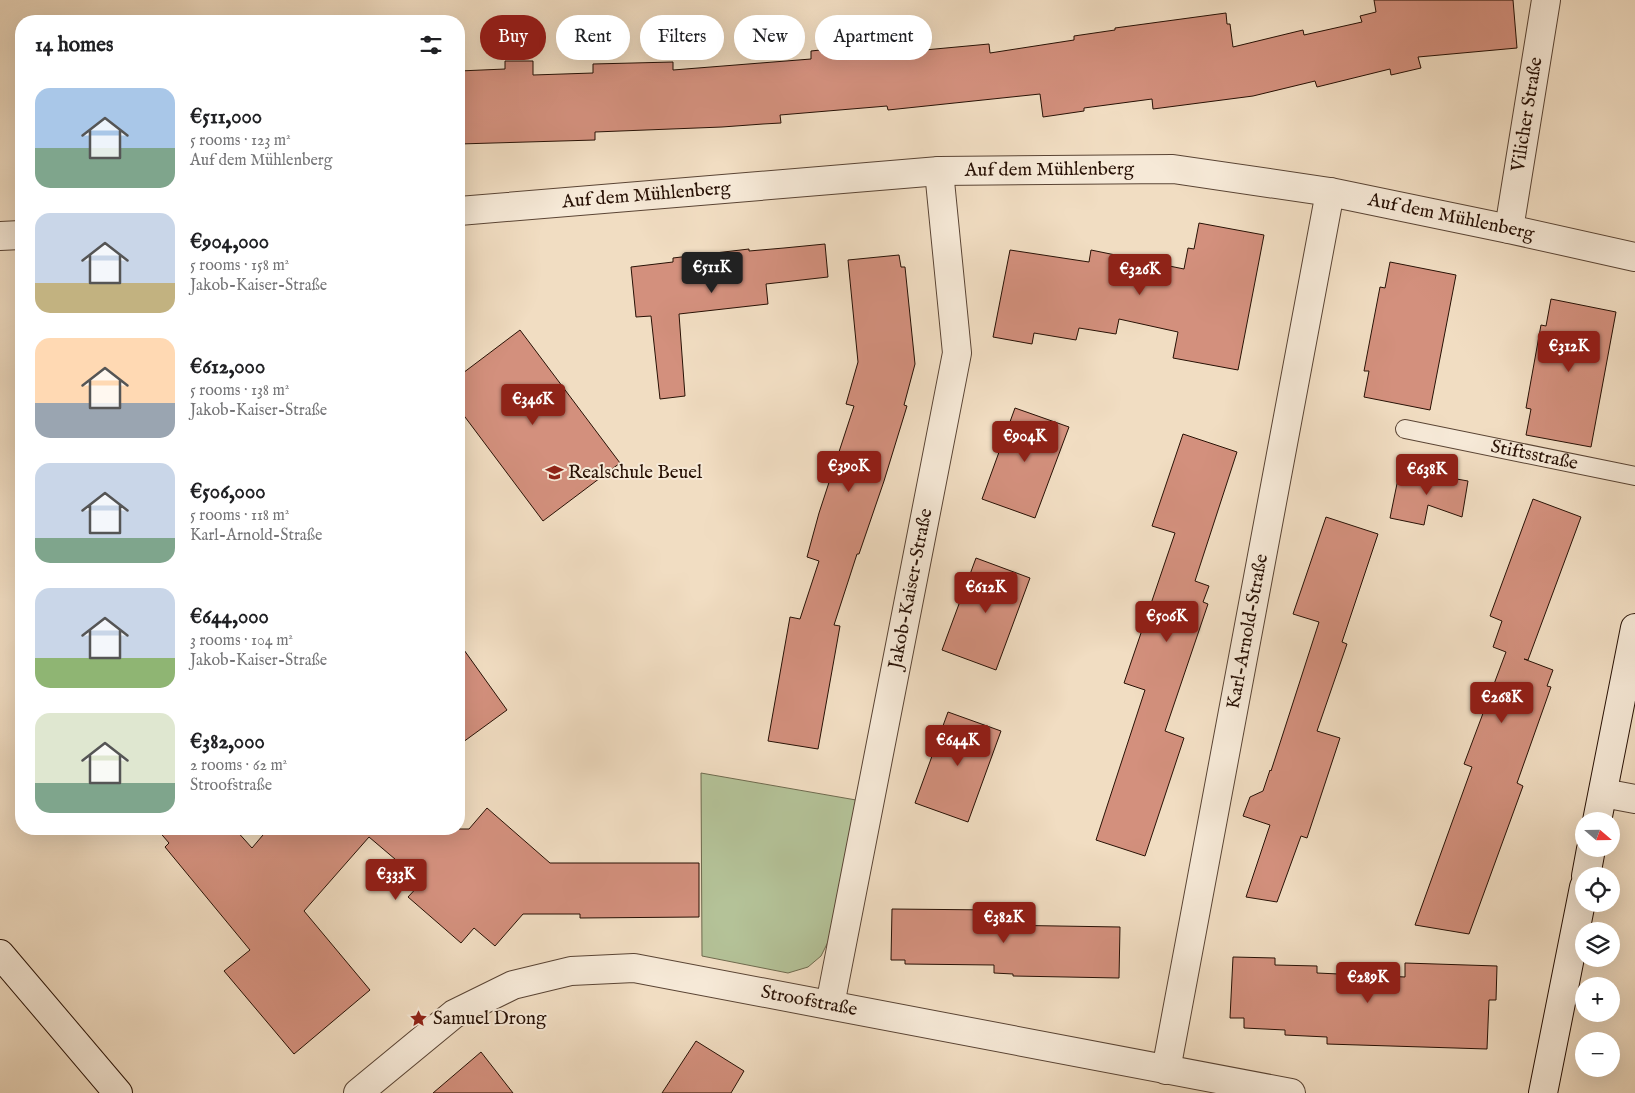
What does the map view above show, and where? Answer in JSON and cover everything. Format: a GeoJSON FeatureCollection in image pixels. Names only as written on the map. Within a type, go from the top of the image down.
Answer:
{"type":"FeatureCollection","features":[{"type":"Feature","properties":{"kind":"street","name":"Vilicher Straße"},"geometry":{"type":"LineString","coordinates":[[1509,229],[1546,0]]}},
{"type":"Feature","properties":{"kind":"street","name":"Auf dem Mühlenberg"},"geometry":{"type":"LineString","coordinates":[[465,211],[939,172],[1172,169],[1330,192],[1635,257]]}},
{"type":"Feature","properties":{"kind":"street","name":"Jakob-Kaiser-Straße"},"geometry":{"type":"LineString","coordinates":[[830,1005],[957,353],[939,172]]}},
{"type":"Feature","properties":{"kind":"street","name":"Karl-Arnold-Straße"},"geometry":{"type":"LineString","coordinates":[[1166,1070],[1330,192]]}},
{"type":"Feature","properties":{"kind":"street"},"geometry":{"type":"LineString","coordinates":[[0,236],[15,235]]}},
{"type":"Feature","properties":{"kind":"street"},"geometry":{"type":"LineString","coordinates":[[1599,812],[1635,628]]}},
{"type":"Feature","properties":{"kind":"street"},"geometry":{"type":"LineString","coordinates":[[1603,793],[1635,799]]}},
{"type":"Feature","properties":{"kind":"street"},"geometry":{"type":"LineString","coordinates":[[1543,1093],[1579,912]]}},
{"type":"Feature","properties":{"kind":"street"},"geometry":{"type":"LineString","coordinates":[[0,954],[118,1093]]}},
{"type":"Feature","properties":{"kind":"street","name":"Stroofstraße"},"geometry":{"type":"LineString","coordinates":[[358,1093],[454,1014],[513,985],[571,971],[634,968],[1291,1093]]}},
{"type":"Feature","properties":{"kind":"lane","name":"Stiftsstraße"},"geometry":{"type":"LineString","coordinates":[[1404,429],[1635,476]]}},
{"type":"Feature","properties":{"kind":"green space"},"geometry":{"type":"Polygon","coordinates":[[[701,773],[856,800],[829,940],[821,956],[808,967],[788,973],[702,956],[701,773]]]}},
{"type":"Feature","properties":{"kind":"building"},"geometry":{"type":"Polygon","coordinates":[[[1374,0],[1513,0],[1517,48],[1418,57],[1421,68],[1391,75],[1390,69],[1317,87],[1315,81],[1253,96],[1153,109],[1152,99],[1084,108],[1084,111],[1043,117],[1040,94],[888,110],[887,106],[780,115],[781,123],[595,132],[595,140],[465,144],[465,71],[505,69],[505,61],[533,61],[533,75],[593,73],[593,64],[673,62],[673,70],[805,60],[811,59],[811,51],[815,51],[815,60],[932,60],[932,49],[989,44],[990,53],[1074,40],[1074,36],[1115,30],[1115,28],[1226,13],[1227,24],[1230,24],[1233,47],[1303,30],[1304,35],[1362,22],[1360,16],[1376,12],[1374,0]]]}},
{"type":"Feature","properties":{"kind":"building"},"geometry":{"type":"Polygon","coordinates":[[[1199,223],[1264,235],[1238,370],[1173,358],[1178,332],[1119,319],[1116,334],[1079,328],[1076,340],[1034,333],[1032,344],[993,337],[1010,250],[1089,262],[1091,250],[1184,269],[1188,248],[1194,249],[1199,223]]]}},
{"type":"Feature","properties":{"kind":"building"},"geometry":{"type":"Polygon","coordinates":[[[825,244],[828,277],[766,284],[768,304],[679,314],[685,396],[660,399],[651,316],[636,317],[631,267],[673,262],[673,258],[749,249],[749,251],[825,244]]]}},
{"type":"Feature","properties":{"kind":"building"},"geometry":{"type":"Polygon","coordinates":[[[899,255],[901,267],[905,267],[915,364],[904,405],[907,406],[884,481],[859,554],[857,554],[834,625],[840,626],[818,749],[768,741],[790,617],[800,619],[819,561],[807,557],[819,513],[854,406],[846,404],[858,362],[848,260],[899,255]]]}},
{"type":"Feature","properties":{"kind":"building"},"geometry":{"type":"Polygon","coordinates":[[[1390,262],[1456,275],[1430,410],[1364,397],[1369,371],[1364,371],[1380,287],[1385,288],[1390,262]]]}},
{"type":"Feature","properties":{"kind":"building"},"geometry":{"type":"Polygon","coordinates":[[[1551,299],[1616,312],[1591,447],[1526,435],[1531,409],[1526,408],[1541,325],[1546,326],[1551,299]]]}},
{"type":"Feature","properties":{"kind":"building"},"geometry":{"type":"Polygon","coordinates":[[[520,330],[620,463],[543,521],[465,417],[465,371],[520,330]]]}},
{"type":"Feature","properties":{"kind":"building"},"geometry":{"type":"Polygon","coordinates":[[[1015,408],[1069,427],[1035,518],[982,499],[1015,408]]]}},
{"type":"Feature","properties":{"kind":"building"},"geometry":{"type":"Polygon","coordinates":[[[1183,434],[1237,452],[1195,581],[1209,586],[1203,602],[1208,604],[1165,731],[1184,738],[1145,856],[1096,840],[1145,690],[1124,683],[1175,533],[1152,526],[1183,434]]]}},
{"type":"Feature","properties":{"kind":"building"},"geometry":{"type":"Polygon","coordinates":[[[1400,469],[1468,481],[1462,517],[1428,505],[1424,525],[1390,518],[1400,469]]]}},
{"type":"Feature","properties":{"kind":"building"},"geometry":{"type":"Polygon","coordinates":[[[1533,499],[1581,517],[1528,660],[1524,659],[1553,670],[1547,686],[1551,687],[1517,783],[1523,786],[1469,934],[1415,925],[1472,767],[1464,764],[1506,652],[1493,647],[1502,621],[1490,616],[1533,499]]]}},
{"type":"Feature","properties":{"kind":"building"},"geometry":{"type":"Polygon","coordinates":[[[1326,517],[1378,534],[1342,642],[1347,644],[1317,731],[1340,738],[1307,838],[1301,836],[1277,902],[1246,897],[1270,825],[1243,816],[1250,797],[1263,791],[1271,771],[1319,622],[1293,614],[1326,517]]]}},
{"type":"Feature","properties":{"kind":"building"},"geometry":{"type":"Polygon","coordinates":[[[976,558],[1030,578],[996,670],[942,650],[976,558]]]}},
{"type":"Feature","properties":{"kind":"building"},"geometry":{"type":"Polygon","coordinates":[[[465,651],[507,710],[465,741],[465,651]]]}},
{"type":"Feature","properties":{"kind":"building"},"geometry":{"type":"Polygon","coordinates":[[[948,712],[1001,731],[968,822],[915,803],[948,712]]]}},
{"type":"Feature","properties":{"kind":"building"},"geometry":{"type":"Polygon","coordinates":[[[487,808],[550,863],[699,863],[699,917],[580,918],[580,914],[523,914],[495,946],[474,928],[461,943],[408,897],[422,882],[369,837],[304,911],[370,990],[294,1054],[224,971],[250,950],[165,847],[169,843],[162,835],[240,835],[252,848],[263,835],[465,835],[465,829],[469,829],[487,808]]]}},
{"type":"Feature","properties":{"kind":"building"},"geometry":{"type":"Polygon","coordinates":[[[892,909],[995,910],[995,925],[1120,927],[1119,978],[1013,976],[1013,974],[994,973],[994,965],[905,964],[905,960],[891,960],[892,909]]]}},
{"type":"Feature","properties":{"kind":"building"},"geometry":{"type":"Polygon","coordinates":[[[1233,957],[1275,958],[1275,965],[1317,966],[1317,973],[1405,977],[1405,963],[1497,966],[1496,1000],[1489,1000],[1487,1049],[1327,1044],[1327,1037],[1285,1035],[1285,1030],[1244,1028],[1244,1018],[1230,1018],[1233,957]]]}},
{"type":"Feature","properties":{"kind":"building"},"geometry":{"type":"Polygon","coordinates":[[[696,1041],[744,1071],[731,1093],[662,1093],[696,1041]]]}},
{"type":"Feature","properties":{"kind":"building"},"geometry":{"type":"Polygon","coordinates":[[[481,1052],[513,1093],[433,1093],[481,1052]]]}},
{"type":"Feature","properties":{"kind":"place","name":"Realschule Beuel"},"geometry":{"type":"Point","coordinates":[554,473]}},
{"type":"Feature","properties":{"kind":"place","name":"Samuel Drong"},"geometry":{"type":"Point","coordinates":[419,1019]}}]}
